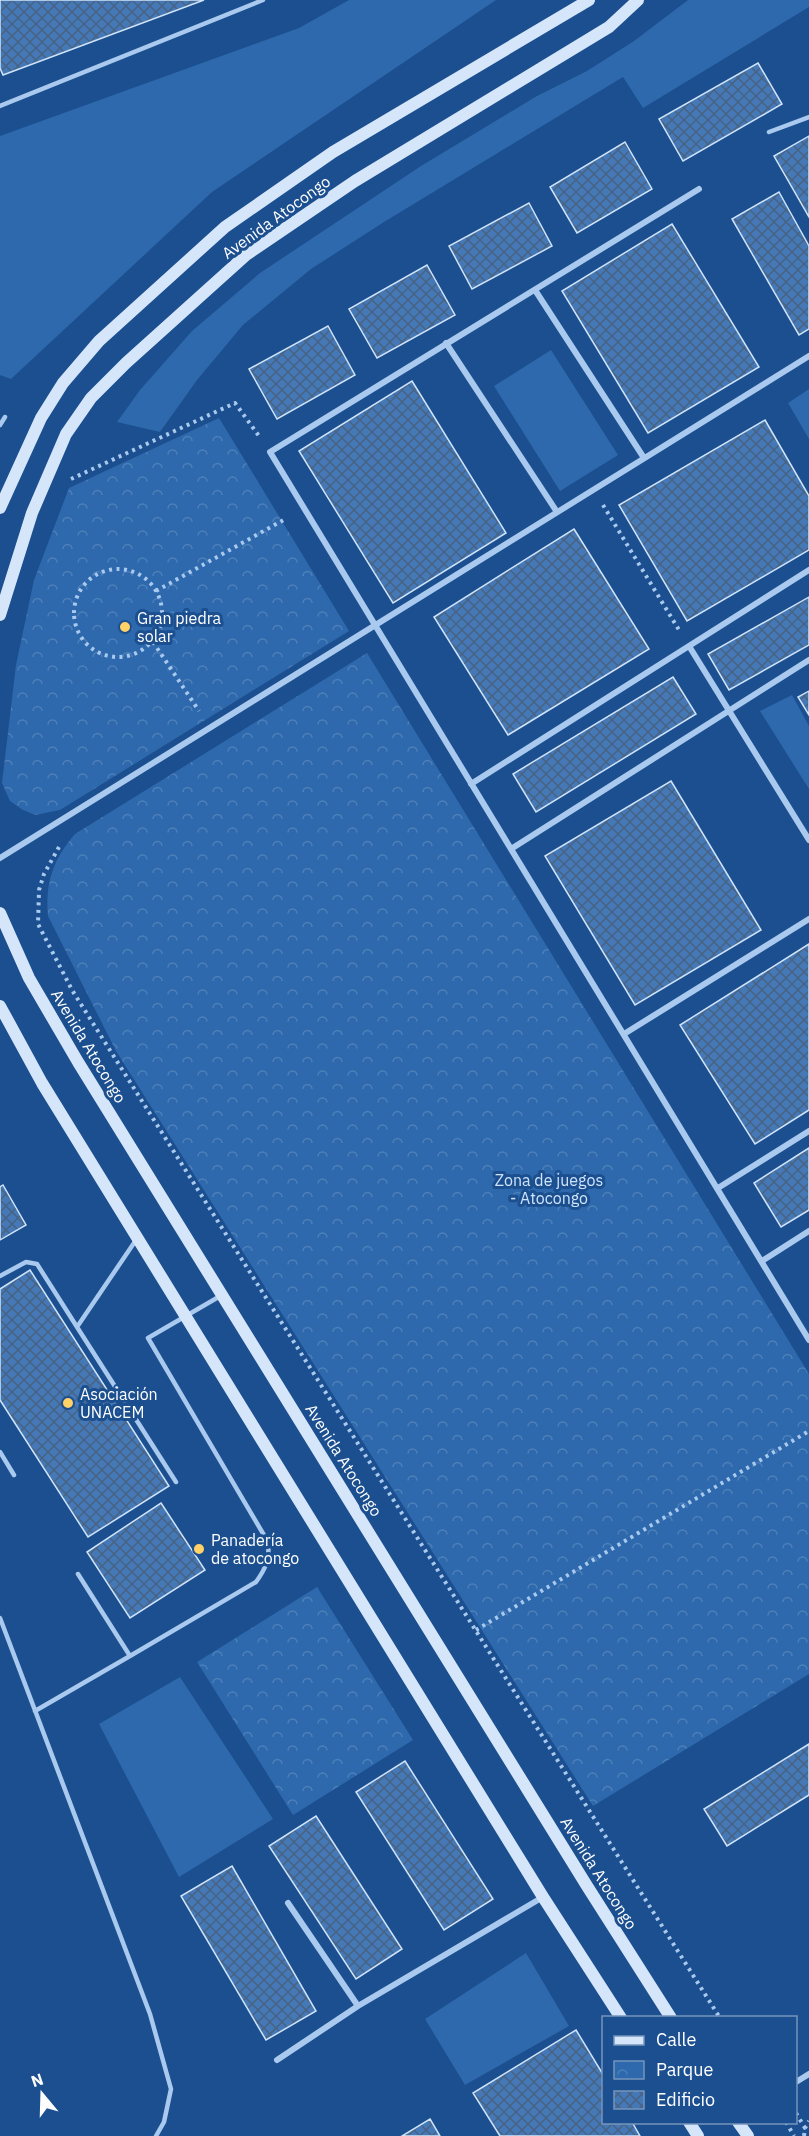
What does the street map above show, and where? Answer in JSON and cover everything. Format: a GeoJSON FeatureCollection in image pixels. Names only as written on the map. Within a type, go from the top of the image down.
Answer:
{"type":"FeatureCollection","features":[{"type":"Feature","properties":{"kind":"main road","name":"Avenida Atocongo"},"geometry":{"type":"LineString","coordinates":[[0,508],[41,418],[63,383],[99,341],[225,227],[333,152],[589,0]]}},
{"type":"Feature","properties":{"kind":"main road","name":"Avenida Atocongo"},"geometry":{"type":"LineString","coordinates":[[0,615],[16,561],[48,472],[66,434],[91,398],[126,363],[246,255],[356,180],[609,27],[638,0]]}},
{"type":"Feature","properties":{"kind":"main road","name":"Avenida Atocongo"},"geometry":{"type":"LineString","coordinates":[[0,913],[29,978],[78,1062],[670,2016]]}},
{"type":"Feature","properties":{"kind":"main road"},"geometry":{"type":"LineString","coordinates":[[0,1006],[42,1083],[137,1238],[543,1897],[620,2016]]}},
{"type":"Feature","properties":{"kind":"street"},"geometry":{"type":"LineString","coordinates":[[699,189],[270,452],[808,1338]]}},
{"type":"Feature","properties":{"kind":"street"},"geometry":{"type":"LineString","coordinates":[[534,290],[644,458]]}},
{"type":"Feature","properties":{"kind":"street"},"geometry":{"type":"LineString","coordinates":[[446,343],[557,512]]}},
{"type":"Feature","properties":{"kind":"street"},"geometry":{"type":"LineString","coordinates":[[0,858],[809,356]]}},
{"type":"Feature","properties":{"kind":"street"},"geometry":{"type":"LineString","coordinates":[[471,784],[809,570]]}},
{"type":"Feature","properties":{"kind":"street"},"geometry":{"type":"LineString","coordinates":[[688,646],[809,840]]}},
{"type":"Feature","properties":{"kind":"street"},"geometry":{"type":"LineString","coordinates":[[511,849],[809,660]]}},
{"type":"Feature","properties":{"kind":"street"},"geometry":{"type":"LineString","coordinates":[[624,1034],[809,919]]}},
{"type":"Feature","properties":{"kind":"street"},"geometry":{"type":"LineString","coordinates":[[718,1188],[809,1131]]}},
{"type":"Feature","properties":{"kind":"street"},"geometry":{"type":"LineString","coordinates":[[762,1261],[809,1231]]}},
{"type":"Feature","properties":{"kind":"street"},"geometry":{"type":"LineString","coordinates":[[277,2060],[358,2006],[543,1897]]}},
{"type":"Feature","properties":{"kind":"street"},"geometry":{"type":"LineString","coordinates":[[288,1903],[358,2006]]}},
{"type":"Feature","properties":{"kind":"lane"},"geometry":{"type":"LineString","coordinates":[[0,106],[263,0]]}},
{"type":"Feature","properties":{"kind":"lane"},"geometry":{"type":"LineString","coordinates":[[769,132],[809,117]]}},
{"type":"Feature","properties":{"kind":"lane"},"geometry":{"type":"LineString","coordinates":[[0,425],[5,417]]}},
{"type":"Feature","properties":{"kind":"lane"},"geometry":{"type":"LineString","coordinates":[[77,1327],[137,1238]]}},
{"type":"Feature","properties":{"kind":"lane"},"geometry":{"type":"LineString","coordinates":[[0,1276],[26,1262],[37,1264],[176,1482]]}},
{"type":"Feature","properties":{"kind":"lane"},"geometry":{"type":"LineString","coordinates":[[35,1711],[256,1582],[265,1570],[269,1555],[268,1542],[148,1338],[222,1295]]}},
{"type":"Feature","properties":{"kind":"lane"},"geometry":{"type":"LineString","coordinates":[[0,1452],[14,1475]]}},
{"type":"Feature","properties":{"kind":"lane"},"geometry":{"type":"LineString","coordinates":[[78,1574],[130,1656]]}},
{"type":"Feature","properties":{"kind":"lane"},"geometry":{"type":"LineString","coordinates":[[0,1618],[150,2014],[171,2089],[164,2122],[156,2136]]}},
{"type":"Feature","properties":{"kind":"path"},"geometry":{"type":"LineString","coordinates":[[48,472],[69,480],[235,404],[270,452]]}},
{"type":"Feature","properties":{"kind":"path"},"geometry":{"type":"LineString","coordinates":[[594,489],[688,646]]}},
{"type":"Feature","properties":{"kind":"path"},"geometry":{"type":"LineString","coordinates":[[156,591],[305,508]]}},
{"type":"Feature","properties":{"kind":"path"},"geometry":{"type":"LineString","coordinates":[[112,569],[127,570],[141,575],[152,584],[160,597],[163,611],[162,626],[153,642],[145,650],[131,656],[117,658],[101,655],[89,648],[80,637],[74,623],[74,608],[78,594],[87,582],[98,573],[112,569]]}},
{"type":"Feature","properties":{"kind":"path"},"geometry":{"type":"LineString","coordinates":[[153,642],[210,727]]}},
{"type":"Feature","properties":{"kind":"path"},"geometry":{"type":"LineString","coordinates":[[61,844],[48,866],[39,891],[38,924],[72,990],[719,2016]]}},
{"type":"Feature","properties":{"kind":"path"},"geometry":{"type":"LineString","coordinates":[[476,1630],[809,1431]]}},
{"type":"Feature","properties":{"kind":"path"},"geometry":{"type":"LineString","coordinates":[[797,2116],[807,2128]]}},
{"type":"Feature","properties":{"kind":"path"},"geometry":{"type":"LineString","coordinates":[[804,2136],[809,2121]]}},
{"type":"Feature","properties":{"kind":"green space"},"geometry":{"type":"Polygon","coordinates":[[[349,0],[496,0],[212,192],[11,379],[0,375],[0,136],[299,28],[349,0]]]}},
{"type":"Feature","properties":{"kind":"green space"},"geometry":{"type":"Polygon","coordinates":[[[688,0],[809,0],[809,7],[643,108],[623,77],[311,269],[243,325],[197,380],[160,432],[117,422],[140,390],[192,331],[260,273],[421,166],[537,96],[587,71],[634,41],[688,0]]]}},
{"type":"Feature","properties":{"kind":"green space"},"geometry":{"type":"Polygon","coordinates":[[[551,350],[618,455],[560,491],[494,386],[551,350]]]}},
{"type":"Feature","properties":{"kind":"green space"},"geometry":{"type":"Polygon","coordinates":[[[809,389],[809,439],[788,403],[809,389]]]}},
{"type":"Feature","properties":{"kind":"green space"},"geometry":{"type":"Polygon","coordinates":[[[219,418],[349,631],[60,810],[35,815],[23,810],[10,801],[2,783],[16,665],[34,580],[69,488],[219,418]]]}},
{"type":"Feature","properties":{"kind":"green space","name":"Zona de juegos - Atocongo"},"geometry":{"type":"Polygon","coordinates":[[[367,653],[809,1374],[809,1674],[593,1806],[116,1051],[48,916],[48,893],[52,872],[67,843],[75,834],[367,653]]]}},
{"type":"Feature","properties":{"kind":"green space"},"geometry":{"type":"Polygon","coordinates":[[[792,695],[809,726],[809,789],[760,711],[792,695]]]}},
{"type":"Feature","properties":{"kind":"green space"},"geometry":{"type":"Polygon","coordinates":[[[317,1587],[413,1740],[293,1815],[197,1662],[317,1587]]]}},
{"type":"Feature","properties":{"kind":"green space"},"geometry":{"type":"Polygon","coordinates":[[[180,1677],[273,1819],[179,1877],[99,1724],[180,1677]]]}},
{"type":"Feature","properties":{"kind":"green space"},"geometry":{"type":"Polygon","coordinates":[[[526,1953],[569,2026],[465,2085],[425,2019],[526,1953]]]}},
{"type":"Feature","properties":{"kind":"building"},"geometry":{"type":"Polygon","coordinates":[[[0,0],[204,0],[3,75],[0,68],[0,0]]]}},
{"type":"Feature","properties":{"kind":"building"},"geometry":{"type":"Polygon","coordinates":[[[758,63],[782,104],[683,161],[659,119],[758,63]]]}},
{"type":"Feature","properties":{"kind":"building"},"geometry":{"type":"Polygon","coordinates":[[[809,136],[809,217],[774,156],[809,136]]]}},
{"type":"Feature","properties":{"kind":"building"},"geometry":{"type":"Polygon","coordinates":[[[625,142],[652,189],[577,233],[550,187],[625,142]]]}},
{"type":"Feature","properties":{"kind":"building"},"geometry":{"type":"Polygon","coordinates":[[[779,192],[809,246],[809,329],[799,335],[732,219],[779,192]]]}},
{"type":"Feature","properties":{"kind":"building"},"geometry":{"type":"Polygon","coordinates":[[[529,203],[552,246],[472,289],[449,246],[529,203]]]}},
{"type":"Feature","properties":{"kind":"building"},"geometry":{"type":"Polygon","coordinates":[[[672,224],[759,367],[648,433],[562,291],[672,224]]]}},
{"type":"Feature","properties":{"kind":"building"},"geometry":{"type":"Polygon","coordinates":[[[427,265],[455,315],[377,358],[349,309],[427,265]]]}},
{"type":"Feature","properties":{"kind":"building"},"geometry":{"type":"Polygon","coordinates":[[[328,326],[355,375],[277,419],[249,369],[328,326]]]}},
{"type":"Feature","properties":{"kind":"building"},"geometry":{"type":"Polygon","coordinates":[[[412,381],[506,533],[393,603],[299,451],[412,381]]]}},
{"type":"Feature","properties":{"kind":"building"},"geometry":{"type":"Polygon","coordinates":[[[765,420],[809,496],[809,550],[687,621],[619,505],[765,420]]]}},
{"type":"Feature","properties":{"kind":"building"},"geometry":{"type":"Polygon","coordinates":[[[574,529],[649,649],[508,735],[434,617],[574,529]]]}},
{"type":"Feature","properties":{"kind":"building"},"geometry":{"type":"Polygon","coordinates":[[[809,597],[809,645],[729,690],[708,654],[809,597]]]}},
{"type":"Feature","properties":{"kind":"building"},"geometry":{"type":"Polygon","coordinates":[[[673,677],[696,714],[536,812],[513,774],[673,677]]]}},
{"type":"Feature","properties":{"kind":"building"},"geometry":{"type":"Polygon","coordinates":[[[809,691],[809,715],[798,697],[809,691]]]}},
{"type":"Feature","properties":{"kind":"building"},"geometry":{"type":"Polygon","coordinates":[[[671,781],[761,930],[635,1005],[545,856],[671,781]]]}},
{"type":"Feature","properties":{"kind":"building"},"geometry":{"type":"Polygon","coordinates":[[[809,944],[809,1110],[755,1144],[680,1025],[809,944]]]}},
{"type":"Feature","properties":{"kind":"building"},"geometry":{"type":"Polygon","coordinates":[[[809,1148],[809,1210],[781,1227],[754,1183],[809,1148]]]}},
{"type":"Feature","properties":{"kind":"building"},"geometry":{"type":"Polygon","coordinates":[[[3,1185],[26,1225],[0,1240],[0,1187],[3,1185]]]}},
{"type":"Feature","properties":{"kind":"building"},"geometry":{"type":"Polygon","coordinates":[[[30,1270],[169,1486],[88,1537],[0,1400],[0,1289],[30,1270]]]}},
{"type":"Feature","properties":{"kind":"building"},"geometry":{"type":"Polygon","coordinates":[[[161,1503],[205,1570],[130,1618],[87,1552],[161,1503]]]}},
{"type":"Feature","properties":{"kind":"building"},"geometry":{"type":"Polygon","coordinates":[[[809,1744],[809,1795],[727,1846],[704,1809],[809,1744]]]}},
{"type":"Feature","properties":{"kind":"building"},"geometry":{"type":"Polygon","coordinates":[[[405,1761],[493,1899],[444,1930],[356,1792],[405,1761]]]}},
{"type":"Feature","properties":{"kind":"building"},"geometry":{"type":"Polygon","coordinates":[[[316,1816],[402,1949],[356,1979],[269,1846],[316,1816]]]}},
{"type":"Feature","properties":{"kind":"building"},"geometry":{"type":"Polygon","coordinates":[[[232,1866],[316,2011],[266,2040],[181,1896],[232,1866]]]}},
{"type":"Feature","properties":{"kind":"building"},"geometry":{"type":"Polygon","coordinates":[[[576,2030],[602,2073],[602,2124],[633,2124],[640,2136],[500,2136],[473,2093],[576,2030]]]}},
{"type":"Feature","properties":{"kind":"building"},"geometry":{"type":"Polygon","coordinates":[[[430,2119],[440,2136],[402,2136],[430,2119]]]}},
{"type":"Feature","properties":{"kind":"place","name":"Gran piedra solar"},"geometry":{"type":"Point","coordinates":[125,627]}},
{"type":"Feature","properties":{"kind":"place","name":"Asociación UNACEM"},"geometry":{"type":"Point","coordinates":[68,1403]}},
{"type":"Feature","properties":{"kind":"place","name":"Panadería de atocongo"},"geometry":{"type":"Point","coordinates":[199,1549]}}]}
